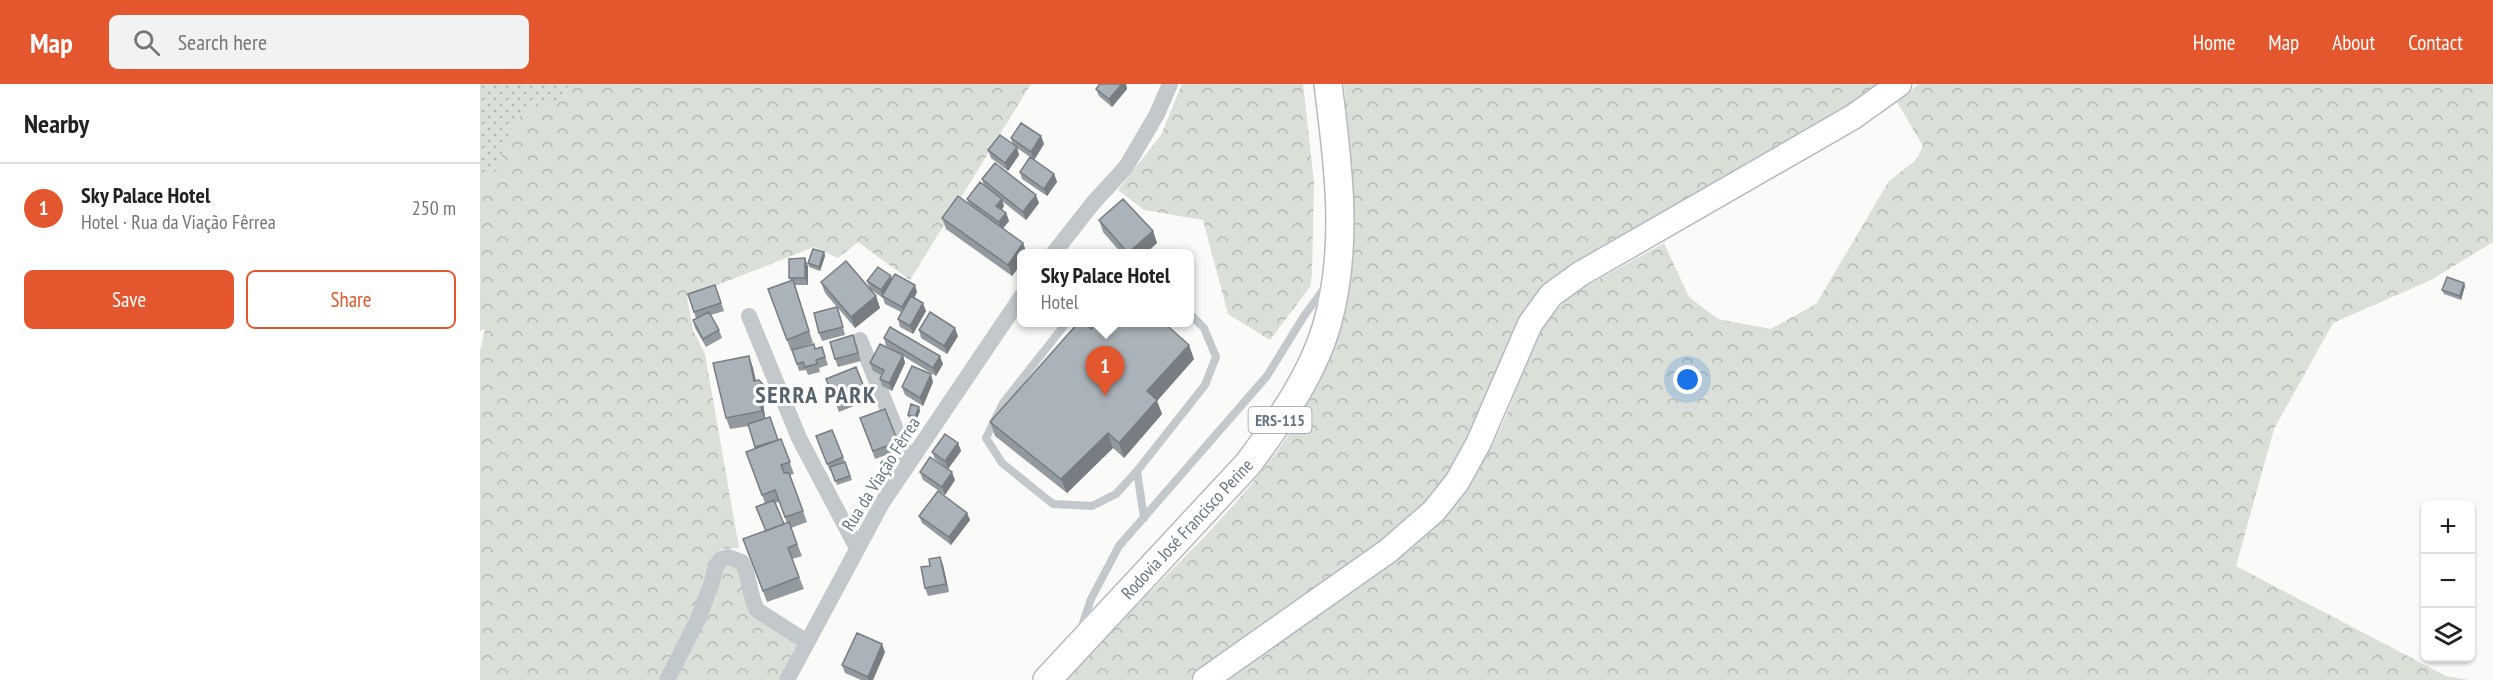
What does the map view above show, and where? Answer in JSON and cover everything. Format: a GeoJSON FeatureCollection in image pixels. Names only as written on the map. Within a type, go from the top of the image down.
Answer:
{"type":"FeatureCollection","features":[{"type":"Feature","properties":{"kind":"main road","name":"Rodovia José Francisco Perine"},"geometry":{"type":"LineString","coordinates":[[1047,680],[1248,464],[1298,391],[1316,354],[1328,321],[1340,226],[1340,186],[1328,84]]}},
{"type":"Feature","properties":{"kind":"main road"},"geometry":{"type":"LineString","coordinates":[[1205,680],[1389,551],[1434,511],[1457,482],[1478,444],[1530,324],[1551,296],[1581,274],[1853,117],[1899,84]]}},
{"type":"Feature","properties":{"kind":"street"},"geometry":{"type":"LineString","coordinates":[[1057,249],[1126,167],[1147,134],[1170,84]]}},
{"type":"Feature","properties":{"kind":"street","name":"Rua da Viação Fêrrea"},"geometry":{"type":"LineString","coordinates":[[787,680],[882,503],[1017,303]]}},
{"type":"Feature","properties":{"kind":"street"},"geometry":{"type":"LineString","coordinates":[[749,316],[800,438],[857,548]]}},
{"type":"Feature","properties":{"kind":"street"},"geometry":{"type":"LineString","coordinates":[[860,340],[909,462]]}},
{"type":"Feature","properties":{"kind":"street"},"geometry":{"type":"LineString","coordinates":[[667,680],[698,619],[716,566],[728,557],[742,562],[749,575],[753,603],[757,610],[807,642]]}},
{"type":"Feature","properties":{"kind":"lane"},"geometry":{"type":"LineString","coordinates":[[1075,650],[1090,599],[1119,546],[1267,376],[1304,316],[1336,272]]}},
{"type":"Feature","properties":{"kind":"lane"},"geometry":{"type":"LineString","coordinates":[[1063,327],[1003,403],[987,438],[1002,463],[1053,504],[1092,506],[1116,494],[1205,385],[1216,357],[1204,328],[1194,318]]}},
{"type":"Feature","properties":{"kind":"lane"},"geometry":{"type":"LineString","coordinates":[[1137,471],[1144,518]]}},
{"type":"Feature","properties":{"kind":"green space"},"geometry":{"type":"Polygon","coordinates":[[[480,84],[569,84],[561,102],[534,105],[502,154],[500,169],[480,180],[480,84]]]}},
{"type":"Feature","properties":{"kind":"green space"},"geometry":{"type":"Polygon","coordinates":[[[569,84],[1031,84],[910,280],[858,242],[838,258],[814,247],[687,297],[693,330],[705,354],[739,548],[721,549],[711,562],[691,618],[660,680],[480,680],[480,351],[485,329],[480,331],[480,180],[500,169],[505,142],[518,118],[532,106],[561,102],[569,84]]]}},
{"type":"Feature","properties":{"kind":"green space"},"geometry":{"type":"Polygon","coordinates":[[[1182,84],[1303,84],[1314,182],[1312,274],[1310,287],[1270,340],[1228,314],[1203,220],[1144,210],[1118,190],[1161,135],[1182,84]]]}},
{"type":"Feature","properties":{"kind":"green space"},"geometry":{"type":"Polygon","coordinates":[[[1344,84],[1884,84],[1661,217],[1552,278],[1535,296],[1516,324],[1475,429],[1459,459],[1426,505],[1405,524],[1190,680],[1065,680],[1233,505],[1272,458],[1305,408],[1331,355],[1348,297],[1354,244],[1353,191],[1344,84]]]}},
{"type":"Feature","properties":{"kind":"green space"},"geometry":{"type":"Polygon","coordinates":[[[1919,84],[2493,84],[2493,242],[2431,280],[2333,323],[2274,429],[2236,566],[2446,676],[2469,680],[1215,680],[1456,502],[1495,440],[1541,333],[1550,318],[1576,292],[1664,243],[1689,297],[1718,319],[1771,329],[1816,304],[1889,181],[1916,160],[1923,146],[1897,102],[1919,84]]]}},
{"type":"Feature","properties":{"kind":"green space"},"geometry":{"type":"Polygon","coordinates":[[[729,563],[738,566],[747,600],[798,642],[778,680],[674,680],[720,571],[729,563]]]}},
{"type":"Feature","properties":{"kind":"building"},"geometry":{"type":"Polygon","coordinates":[[[1100,84],[1122,84],[1109,99],[1096,89],[1100,84]]]}},
{"type":"Feature","properties":{"kind":"building"},"geometry":{"type":"Polygon","coordinates":[[[1021,123],[1041,136],[1031,152],[1011,138],[1021,123]]]}},
{"type":"Feature","properties":{"kind":"building"},"geometry":{"type":"Polygon","coordinates":[[[1000,135],[1017,147],[1005,163],[988,150],[1000,135]]]}},
{"type":"Feature","properties":{"kind":"building"},"geometry":{"type":"Polygon","coordinates":[[[1030,157],[1054,174],[1044,189],[1020,172],[1030,157]]]}},
{"type":"Feature","properties":{"kind":"building"},"geometry":{"type":"Polygon","coordinates":[[[995,163],[1036,195],[1023,212],[982,179],[995,163]]]}},
{"type":"Feature","properties":{"kind":"building"},"geometry":{"type":"Polygon","coordinates":[[[980,182],[1002,199],[996,206],[1006,213],[999,222],[967,199],[980,182]]]}},
{"type":"Feature","properties":{"kind":"building"},"geometry":{"type":"Polygon","coordinates":[[[958,196],[1023,243],[1008,265],[942,218],[958,196]]]}},
{"type":"Feature","properties":{"kind":"building"},"geometry":{"type":"Polygon","coordinates":[[[1123,199],[1153,231],[1133,249],[1124,249],[1099,220],[1123,199]]]}},
{"type":"Feature","properties":{"kind":"building"},"geometry":{"type":"Polygon","coordinates":[[[813,249],[824,252],[819,267],[808,263],[813,249]]]}},
{"type":"Feature","properties":{"kind":"building"},"geometry":{"type":"Polygon","coordinates":[[[805,258],[805,278],[789,278],[789,259],[805,258]]]}},
{"type":"Feature","properties":{"kind":"building"},"geometry":{"type":"Polygon","coordinates":[[[846,261],[876,296],[851,317],[821,282],[846,261]]]}},
{"type":"Feature","properties":{"kind":"building"},"geometry":{"type":"Polygon","coordinates":[[[878,267],[891,276],[881,290],[867,281],[878,267]]]}},
{"type":"Feature","properties":{"kind":"building"},"geometry":{"type":"Polygon","coordinates":[[[895,274],[915,285],[902,307],[882,296],[895,274]]]}},
{"type":"Feature","properties":{"kind":"building"},"geometry":{"type":"Polygon","coordinates":[[[2447,277],[2464,283],[2460,296],[2442,290],[2447,277]]]}},
{"type":"Feature","properties":{"kind":"building"},"geometry":{"type":"Polygon","coordinates":[[[793,280],[809,331],[787,340],[768,289],[793,280]]]}},
{"type":"Feature","properties":{"kind":"building"},"geometry":{"type":"Polygon","coordinates":[[[715,285],[721,303],[694,312],[688,294],[715,285]]]}},
{"type":"Feature","properties":{"kind":"building"},"geometry":{"type":"Polygon","coordinates":[[[911,296],[923,303],[910,326],[898,319],[911,296]]]}},
{"type":"Feature","properties":{"kind":"building"},"geometry":{"type":"Polygon","coordinates":[[[837,307],[843,327],[819,333],[814,313],[837,307]]]}},
{"type":"Feature","properties":{"kind":"building"},"geometry":{"type":"Polygon","coordinates":[[[709,312],[719,330],[703,339],[693,320],[709,312]]]}},
{"type":"Feature","properties":{"kind":"building"},"geometry":{"type":"Polygon","coordinates":[[[930,312],[955,328],[944,346],[919,330],[930,312]]]}},
{"type":"Feature","properties":{"kind":"building"},"geometry":{"type":"Polygon","coordinates":[[[890,327],[940,356],[933,368],[884,338],[890,327]]]}},
{"type":"Feature","properties":{"kind":"building"},"geometry":{"type":"Polygon","coordinates":[[[1075,327],[1091,329],[1092,327],[1169,327],[1189,345],[1147,391],[1157,400],[1119,443],[1108,433],[1061,479],[990,422],[1075,327]]]}},
{"type":"Feature","properties":{"kind":"building"},"geometry":{"type":"Polygon","coordinates":[[[853,335],[858,353],[835,359],[830,342],[853,335]]]}},
{"type":"Feature","properties":{"kind":"building"},"geometry":{"type":"Polygon","coordinates":[[[814,344],[815,349],[822,347],[825,357],[816,360],[817,364],[805,367],[803,362],[797,364],[792,350],[814,344]]]}},
{"type":"Feature","properties":{"kind":"building"},"geometry":{"type":"Polygon","coordinates":[[[880,344],[903,355],[889,383],[880,379],[884,370],[870,363],[880,344]]]}},
{"type":"Feature","properties":{"kind":"building"},"geometry":{"type":"Polygon","coordinates":[[[749,356],[754,381],[759,380],[768,390],[758,391],[762,411],[726,418],[713,363],[749,356]]]}},
{"type":"Feature","properties":{"kind":"building"},"geometry":{"type":"Polygon","coordinates":[[[912,366],[931,374],[920,398],[902,387],[912,366]]]}},
{"type":"Feature","properties":{"kind":"building"},"geometry":{"type":"Polygon","coordinates":[[[856,367],[866,392],[836,404],[826,379],[856,367]]]}},
{"type":"Feature","properties":{"kind":"building"},"geometry":{"type":"Polygon","coordinates":[[[911,404],[919,407],[915,417],[908,415],[911,404]]]}},
{"type":"Feature","properties":{"kind":"building"},"geometry":{"type":"Polygon","coordinates":[[[885,409],[898,442],[873,451],[860,418],[885,409]]]}},
{"type":"Feature","properties":{"kind":"building"},"geometry":{"type":"Polygon","coordinates":[[[770,417],[778,440],[755,447],[748,424],[770,417]]]}},
{"type":"Feature","properties":{"kind":"building"},"geometry":{"type":"Polygon","coordinates":[[[832,430],[843,457],[827,464],[816,436],[832,430]]]}},
{"type":"Feature","properties":{"kind":"building"},"geometry":{"type":"Polygon","coordinates":[[[945,434],[958,443],[945,461],[932,452],[945,434]]]}},
{"type":"Feature","properties":{"kind":"building"},"geometry":{"type":"Polygon","coordinates":[[[781,439],[790,462],[781,465],[784,473],[789,473],[803,511],[785,517],[775,490],[762,495],[746,452],[781,439]]]}},
{"type":"Feature","properties":{"kind":"building"},"geometry":{"type":"Polygon","coordinates":[[[930,457],[952,472],[942,487],[920,472],[930,457]]]}},
{"type":"Feature","properties":{"kind":"building"},"geometry":{"type":"Polygon","coordinates":[[[845,462],[850,476],[835,481],[830,467],[845,462]]]}},
{"type":"Feature","properties":{"kind":"building"},"geometry":{"type":"Polygon","coordinates":[[[938,491],[967,513],[949,537],[919,516],[938,491]]]}},
{"type":"Feature","properties":{"kind":"building"},"geometry":{"type":"Polygon","coordinates":[[[774,500],[784,524],[766,531],[756,507],[774,500]]]}},
{"type":"Feature","properties":{"kind":"building"},"geometry":{"type":"Polygon","coordinates":[[[789,522],[797,544],[788,548],[799,577],[763,591],[743,539],[789,522]]]}},
{"type":"Feature","properties":{"kind":"building"},"geometry":{"type":"Polygon","coordinates":[[[940,557],[946,584],[925,588],[921,567],[930,566],[929,559],[940,557]]]}},
{"type":"Feature","properties":{"kind":"building"},"geometry":{"type":"Polygon","coordinates":[[[857,633],[882,644],[868,677],[842,665],[857,633]]]}},
{"type":"Feature","properties":{"kind":"place","name":"Sky Palace Hotel"},"geometry":{"type":"Point","coordinates":[1105,396]}},
{"type":"Feature","properties":{"kind":"district","name":"SERRA PARK"},"geometry":{"type":"Point","coordinates":[816,395]}}]}
